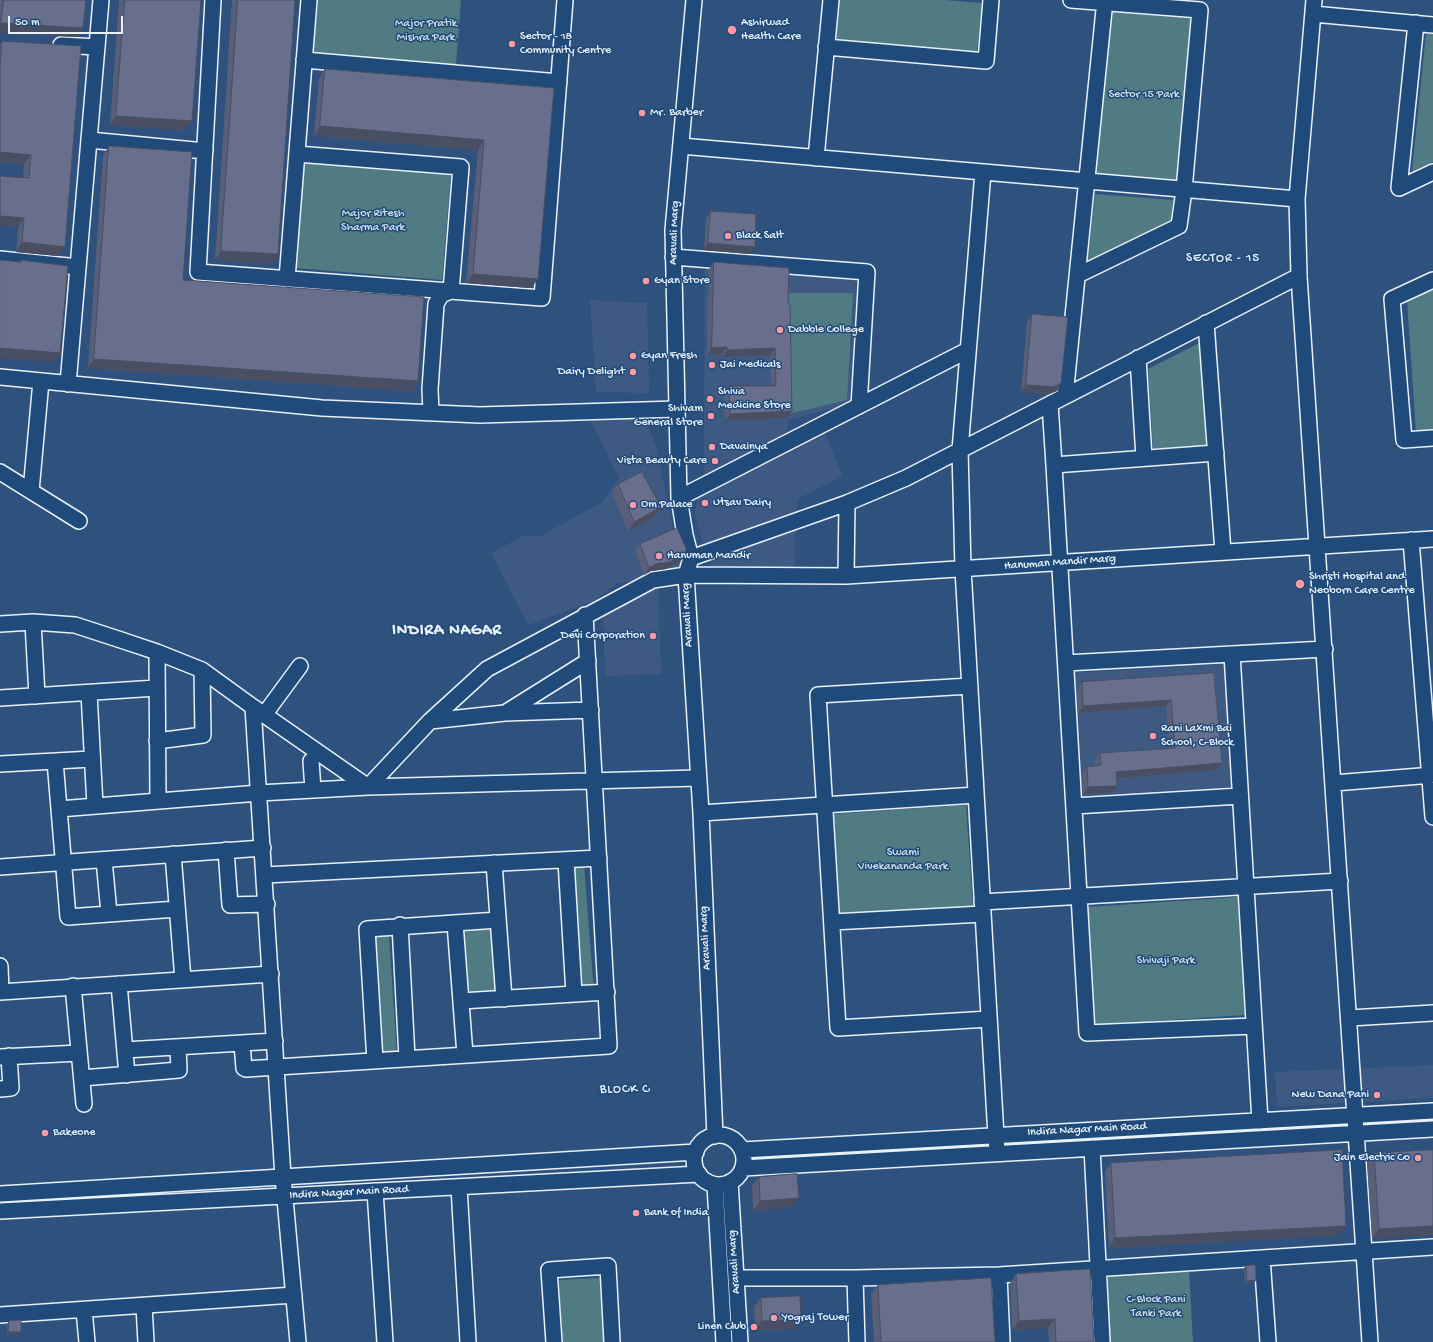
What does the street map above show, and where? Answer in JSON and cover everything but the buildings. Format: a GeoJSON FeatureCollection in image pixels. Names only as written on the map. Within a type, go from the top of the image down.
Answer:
{"type":"FeatureCollection","features":[{"type":"Feature","properties":{"kind":"street"},"geometry":{"type":"LineString","coordinates":[[68,384],[101,0]]}},
{"type":"Feature","properties":{"kind":"street"},"geometry":{"type":"LineString","coordinates":[[213,0],[198,272],[542,298],[565,0]]}},
{"type":"Feature","properties":{"kind":"street"},"geometry":{"type":"LineString","coordinates":[[287,278],[309,0]]}},
{"type":"Feature","properties":{"kind":"street","name":"Aravali Marg"},"geometry":{"type":"LineString","coordinates":[[694,0],[672,230],[679,498],[683,528],[691,558],[686,575],[700,813],[715,1136]]}},
{"type":"Feature","properties":{"kind":"street"},"geometry":{"type":"LineString","coordinates":[[816,158],[831,0]]}},
{"type":"Feature","properties":{"kind":"street"},"geometry":{"type":"LineString","coordinates":[[826,47],[986,61],[991,0]]}},
{"type":"Feature","properties":{"kind":"street"},"geometry":{"type":"LineString","coordinates":[[1071,0],[1104,1],[1200,10],[1184,190],[1179,226],[1078,275]]}},
{"type":"Feature","properties":{"kind":"street"},"geometry":{"type":"LineString","coordinates":[[1064,396],[1078,275],[1104,1]]}},
{"type":"Feature","properties":{"kind":"street"},"geometry":{"type":"LineString","coordinates":[[1370,1342],[1350,1018],[1299,276],[1297,199],[1313,7],[1433,25]]}},
{"type":"Feature","properties":{"kind":"street"},"geometry":{"type":"LineString","coordinates":[[1416,23],[1399,188],[1433,172]]}},
{"type":"Feature","properties":{"kind":"street"},"geometry":{"type":"LineString","coordinates":[[45,44],[97,47]]}},
{"type":"Feature","properties":{"kind":"street"},"geometry":{"type":"LineString","coordinates":[[304,60],[559,82]]}},
{"type":"Feature","properties":{"kind":"street"},"geometry":{"type":"LineString","coordinates":[[89,140],[205,151]]}},
{"type":"Feature","properties":{"kind":"street"},"geometry":{"type":"LineString","coordinates":[[681,146],[1297,199]]}},
{"type":"Feature","properties":{"kind":"street"},"geometry":{"type":"LineString","coordinates":[[297,154],[461,167],[451,291]]}},
{"type":"Feature","properties":{"kind":"street"},"geometry":{"type":"LineString","coordinates":[[983,172],[960,450],[963,569],[997,1153]]}},
{"type":"Feature","properties":{"kind":"street"},"geometry":{"type":"LineString","coordinates":[[673,257],[867,272],[859,406]]}},
{"type":"Feature","properties":{"kind":"street"},"geometry":{"type":"LineString","coordinates":[[0,259],[78,267]]}},
{"type":"Feature","properties":{"kind":"street"},"geometry":{"type":"LineString","coordinates":[[691,558],[847,503],[906,478],[1299,276]]}},
{"type":"Feature","properties":{"kind":"street"},"geometry":{"type":"LineString","coordinates":[[1433,280],[1392,299],[1404,440],[1433,438]]}},
{"type":"Feature","properties":{"kind":"street"},"geometry":{"type":"LineString","coordinates":[[431,413],[430,389],[436,304],[441,295],[451,291]]}},
{"type":"Feature","properties":{"kind":"street"},"geometry":{"type":"LineString","coordinates":[[1206,323],[1223,552]]}},
{"type":"Feature","properties":{"kind":"street"},"geometry":{"type":"LineString","coordinates":[[679,498],[968,350]]}},
{"type":"Feature","properties":{"kind":"street"},"geometry":{"type":"LineString","coordinates":[[1138,358],[1144,458]]}},
{"type":"Feature","properties":{"kind":"street"},"geometry":{"type":"LineString","coordinates":[[0,377],[322,408],[480,414],[676,409]]}},
{"type":"Feature","properties":{"kind":"street"},"geometry":{"type":"LineString","coordinates":[[31,491],[42,381]]}},
{"type":"Feature","properties":{"kind":"street"},"geometry":{"type":"LineString","coordinates":[[1050,404],[1088,1033],[1254,1026]]}},
{"type":"Feature","properties":{"kind":"street"},"geometry":{"type":"LineString","coordinates":[[1054,465],[1216,453]]}},
{"type":"Feature","properties":{"kind":"street"},"geometry":{"type":"LineString","coordinates":[[0,472],[79,521]]}},
{"type":"Feature","properties":{"kind":"street"},"geometry":{"type":"LineString","coordinates":[[846,576],[847,503]]}},
{"type":"Feature","properties":{"kind":"street","name":"Hanuman Mandir Marg"},"geometry":{"type":"LineString","coordinates":[[368,787],[430,721],[487,669],[585,615],[653,580],[686,575],[846,576],[1433,539]]}},
{"type":"Feature","properties":{"kind":"street"},"geometry":{"type":"LineString","coordinates":[[1411,540],[1426,644],[1433,816]]}},
{"type":"Feature","properties":{"kind":"street"},"geometry":{"type":"LineString","coordinates":[[242,1044],[245,1069],[609,1046],[585,615]]}},
{"type":"Feature","properties":{"kind":"street"},"geometry":{"type":"LineString","coordinates":[[33,622],[37,696]]}},
{"type":"Feature","properties":{"kind":"street"},"geometry":{"type":"LineString","coordinates":[[0,624],[33,622],[75,625],[157,652],[202,670],[258,711],[368,787]]}},
{"type":"Feature","properties":{"kind":"street"},"geometry":{"type":"LineString","coordinates":[[1066,663],[1325,649]]}},
{"type":"Feature","properties":{"kind":"street"},"geometry":{"type":"LineString","coordinates":[[157,652],[158,801]]}},
{"type":"Feature","properties":{"kind":"street"},"geometry":{"type":"LineString","coordinates":[[1232,654],[1260,1121]]}},
{"type":"Feature","properties":{"kind":"street"},"geometry":{"type":"LineString","coordinates":[[504,713],[588,662]]}},
{"type":"Feature","properties":{"kind":"street"},"geometry":{"type":"LineString","coordinates":[[298,1342],[283,1177],[259,793],[258,711],[300,666]]}},
{"type":"Feature","properties":{"kind":"street"},"geometry":{"type":"LineString","coordinates":[[157,741],[203,735],[202,670]]}},
{"type":"Feature","properties":{"kind":"street"},"geometry":{"type":"LineString","coordinates":[[970,686],[818,696],[838,1028],[989,1019]]}},
{"type":"Feature","properties":{"kind":"street"},"geometry":{"type":"LineString","coordinates":[[0,698],[157,688]]}},
{"type":"Feature","properties":{"kind":"street"},"geometry":{"type":"LineString","coordinates":[[89,693],[95,806]]}},
{"type":"Feature","properties":{"kind":"street"},"geometry":{"type":"LineString","coordinates":[[430,721],[504,713],[591,710]]}},
{"type":"Feature","properties":{"kind":"street"},"geometry":{"type":"LineString","coordinates":[[0,764],[92,759]]}},
{"type":"Feature","properties":{"kind":"street"},"geometry":{"type":"LineString","coordinates":[[55,761],[68,917],[177,909]]}},
{"type":"Feature","properties":{"kind":"street"},"geometry":{"type":"LineString","coordinates":[[311,761],[313,790]]}},
{"type":"Feature","properties":{"kind":"street"},"geometry":{"type":"LineString","coordinates":[[1334,783],[1431,776]]}},
{"type":"Feature","properties":{"kind":"street"},"geometry":{"type":"LineString","coordinates":[[59,810],[259,793],[368,787],[698,778]]}},
{"type":"Feature","properties":{"kind":"street"},"geometry":{"type":"LineString","coordinates":[[700,813],[976,795]]}},
{"type":"Feature","properties":{"kind":"street"},"geometry":{"type":"LineString","coordinates":[[1074,806],[1240,796]]}},
{"type":"Feature","properties":{"kind":"street"},"geometry":{"type":"LineString","coordinates":[[0,867],[263,848]]}},
{"type":"Feature","properties":{"kind":"street"},"geometry":{"type":"LineString","coordinates":[[226,850],[230,905],[267,904]]}},
{"type":"Feature","properties":{"kind":"street"},"geometry":{"type":"LineString","coordinates":[[173,854],[183,980]]}},
{"type":"Feature","properties":{"kind":"street"},"geometry":{"type":"LineString","coordinates":[[265,875],[599,858]]}},
{"type":"Feature","properties":{"kind":"street"},"geometry":{"type":"LineString","coordinates":[[104,860],[109,913]]}},
{"type":"Feature","properties":{"kind":"street"},"geometry":{"type":"LineString","coordinates":[[566,860],[574,994]]}},
{"type":"Feature","properties":{"kind":"street"},"geometry":{"type":"LineString","coordinates":[[494,863],[504,999]]}},
{"type":"Feature","properties":{"kind":"street"},"geometry":{"type":"LineString","coordinates":[[832,922],[983,908],[1080,896],[1340,881]]}},
{"type":"Feature","properties":{"kind":"street"},"geometry":{"type":"LineString","coordinates":[[375,1061],[365,932],[366,929],[400,925],[498,920]]}},
{"type":"Feature","properties":{"kind":"street"},"geometry":{"type":"LineString","coordinates":[[455,923],[465,1055]]}},
{"type":"Feature","properties":{"kind":"street"},"geometry":{"type":"LineString","coordinates":[[400,925],[407,1058]]}},
{"type":"Feature","properties":{"kind":"street"},"geometry":{"type":"LineString","coordinates":[[0,966],[1,992],[271,974]]}},
{"type":"Feature","properties":{"kind":"street"},"geometry":{"type":"LineString","coordinates":[[119,984],[126,1075]]}},
{"type":"Feature","properties":{"kind":"street"},"geometry":{"type":"LineString","coordinates":[[73,986],[84,1104]]}},
{"type":"Feature","properties":{"kind":"street"},"geometry":{"type":"LineString","coordinates":[[461,1001],[607,992]]}},
{"type":"Feature","properties":{"kind":"street"},"geometry":{"type":"LineString","coordinates":[[1350,1018],[1433,1013]]}},
{"type":"Feature","properties":{"kind":"street"},"geometry":{"type":"LineString","coordinates":[[125,1050],[275,1041]]}},
{"type":"Feature","properties":{"kind":"street"},"geometry":{"type":"LineString","coordinates":[[82,1078],[180,1070],[178,1047]]}},
{"type":"Feature","properties":{"kind":"street"},"geometry":{"type":"LineString","coordinates":[[0,1089],[10,1088],[4,1056],[79,1053]]}},
{"type":"Feature","properties":{"kind":"street","name":"Indira Nagar Main Road"},"geometry":{"type":"LineString","coordinates":[[742,1150],[1433,1111]]}},
{"type":"Feature","properties":{"kind":"street","name":"Indira Nagar Main Road"},"geometry":{"type":"LineString","coordinates":[[743,1168],[1433,1129]]}},
{"type":"Feature","properties":{"kind":"street"},"geometry":{"type":"LineString","coordinates":[[715,1136],[723,1136],[732,1139],[742,1150],[744,1163],[740,1174],[730,1182],[715,1185],[707,1182],[699,1174],[695,1165],[696,1152],[705,1140],[715,1136]]}},
{"type":"Feature","properties":{"kind":"street"},"geometry":{"type":"LineString","coordinates":[[1092,1148],[1102,1342]]}},
{"type":"Feature","properties":{"kind":"street","name":"Indira Nagar Main Road"},"geometry":{"type":"LineString","coordinates":[[0,1194],[696,1152]]}},
{"type":"Feature","properties":{"kind":"street","name":"Indira Nagar Main Road"},"geometry":{"type":"LineString","coordinates":[[0,1211],[699,1174]]}},
{"type":"Feature","properties":{"kind":"street","name":"Aravali Marg"},"geometry":{"type":"LineString","coordinates":[[730,1182],[740,1342]]}},
{"type":"Feature","properties":{"kind":"street","name":"Aravali Marg"},"geometry":{"type":"LineString","coordinates":[[715,1185],[724,1342]]}},
{"type":"Feature","properties":{"kind":"street"},"geometry":{"type":"LineString","coordinates":[[459,1187],[468,1342]]}},
{"type":"Feature","properties":{"kind":"street"},"geometry":{"type":"LineString","coordinates":[[375,1191],[385,1342]]}},
{"type":"Feature","properties":{"kind":"street"},"geometry":{"type":"LineString","coordinates":[[736,1278],[855,1278],[999,1275],[1433,1247]]}},
{"type":"Feature","properties":{"kind":"street"},"geometry":{"type":"LineString","coordinates":[[1262,1258],[1268,1342]]}},
{"type":"Feature","properties":{"kind":"street"},"geometry":{"type":"LineString","coordinates":[[554,1342],[549,1270],[608,1266],[612,1342]]}},
{"type":"Feature","properties":{"kind":"street"},"geometry":{"type":"LineString","coordinates":[[999,1275],[1002,1342]]}},
{"type":"Feature","properties":{"kind":"street"},"geometry":{"type":"LineString","coordinates":[[855,1278],[857,1342]]}},
{"type":"Feature","properties":{"kind":"street"},"geometry":{"type":"LineString","coordinates":[[0,1315],[294,1296]]}},
{"type":"Feature","properties":{"kind":"street"},"geometry":{"type":"LineString","coordinates":[[144,1306],[146,1342]]}},
{"type":"Feature","properties":{"kind":"street"},"geometry":{"type":"LineString","coordinates":[[84,1310],[87,1342]]}},
{"type":"Feature","properties":{"kind":"shaded area"},"geometry":{"type":"Polygon","coordinates":[[[705,268],[857,278],[850,404],[788,420],[786,452],[824,432],[843,476],[798,499],[795,566],[715,574],[706,555],[695,515],[697,498],[704,478],[705,268]]]}},
{"type":"Feature","properties":{"kind":"shaded area"},"geometry":{"type":"Polygon","coordinates":[[[590,300],[647,303],[649,393],[596,392],[590,300]]]}},
{"type":"Feature","properties":{"kind":"shaded area"},"geometry":{"type":"Polygon","coordinates":[[[645,416],[657,450],[673,528],[684,555],[686,565],[645,581],[640,580],[618,583],[592,602],[528,625],[491,553],[525,535],[540,536],[602,502],[619,478],[589,417],[645,416]]]}},
{"type":"Feature","properties":{"kind":"shaded area"},"geometry":{"type":"Polygon","coordinates":[[[658,583],[661,674],[605,676],[603,610],[658,583]]]}},
{"type":"Feature","properties":{"kind":"shaded area","name":"Rani Laxmi Bai School, C-Block"},"geometry":{"type":"Polygon","coordinates":[[[1224,664],[1232,787],[1080,796],[1072,673],[1224,664]]]}},
{"type":"Feature","properties":{"kind":"shaded area"},"geometry":{"type":"Polygon","coordinates":[[[1433,1065],[1433,1098],[1277,1107],[1275,1072],[1433,1065]]]}},
{"type":"Feature","properties":{"kind":"green space","name":"Major Pratik Mishra Park"},"geometry":{"type":"Polygon","coordinates":[[[318,0],[461,0],[456,65],[313,53],[318,0]]]}},
{"type":"Feature","properties":{"kind":"green space"},"geometry":{"type":"Polygon","coordinates":[[[838,0],[945,0],[982,3],[977,53],[835,40],[838,0]]]}},
{"type":"Feature","properties":{"kind":"green space","name":"Sector 15 Park"},"geometry":{"type":"Polygon","coordinates":[[[1109,10],[1195,15],[1180,182],[1094,175],[1109,10]]]}},
{"type":"Feature","properties":{"kind":"green space"},"geometry":{"type":"Polygon","coordinates":[[[1426,34],[1433,34],[1433,162],[1412,171],[1426,34]]]}},
{"type":"Feature","properties":{"kind":"green space","name":"Major Ritesh Sharma Park"},"geometry":{"type":"Polygon","coordinates":[[[303,162],[451,174],[442,280],[295,268],[303,162]]]}},
{"type":"Feature","properties":{"kind":"green space"},"geometry":{"type":"Polygon","coordinates":[[[1095,194],[1173,200],[1171,220],[1088,261],[1095,194]]]}},
{"type":"Feature","properties":{"kind":"green space"},"geometry":{"type":"Polygon","coordinates":[[[1433,288],[1433,431],[1416,432],[1407,300],[1433,288]]]}},
{"type":"Feature","properties":{"kind":"green space"},"geometry":{"type":"Polygon","coordinates":[[[786,293],[853,293],[847,400],[788,414],[786,293]]]}},
{"type":"Feature","properties":{"kind":"green space"},"geometry":{"type":"Polygon","coordinates":[[[1205,340],[1210,446],[1153,449],[1148,369],[1205,340]]]}},
{"type":"Feature","properties":{"kind":"green space","name":"Swami Vivekananda Park"},"geometry":{"type":"Polygon","coordinates":[[[966,805],[973,907],[839,915],[833,814],[966,805]]]}},
{"type":"Feature","properties":{"kind":"green space"},"geometry":{"type":"Polygon","coordinates":[[[584,865],[594,992],[567,994],[557,868],[584,865]]]}},
{"type":"Feature","properties":{"kind":"green space","name":"Shivaji Park"},"geometry":{"type":"Polygon","coordinates":[[[1238,897],[1245,1015],[1095,1025],[1088,907],[1238,897]]]}},
{"type":"Feature","properties":{"kind":"green space"},"geometry":{"type":"Polygon","coordinates":[[[494,927],[499,997],[460,1000],[455,930],[494,927]]]}},
{"type":"Feature","properties":{"kind":"green space"},"geometry":{"type":"Polygon","coordinates":[[[389,934],[397,1058],[368,1060],[360,936],[389,934]]]}},
{"type":"Feature","properties":{"kind":"green space","name":"C-Block Pani Tanki Park"},"geometry":{"type":"Polygon","coordinates":[[[1189,1270],[1193,1342],[1110,1342],[1106,1275],[1189,1270]]]}},
{"type":"Feature","properties":{"kind":"green space"},"geometry":{"type":"Polygon","coordinates":[[[601,1278],[604,1342],[561,1342],[559,1280],[601,1278]]]}},
{"type":"Feature","properties":{"kind":"place","name":"Ashirwad Health Care"},"geometry":{"type":"Point","coordinates":[732,30]}},
{"type":"Feature","properties":{"kind":"place","name":"Sector - 18 Community Centre"},"geometry":{"type":"Point","coordinates":[512,44]}},
{"type":"Feature","properties":{"kind":"place","name":"Mr. Barber"},"geometry":{"type":"Point","coordinates":[642,113]}},
{"type":"Feature","properties":{"kind":"place","name":"Black Salt"},"geometry":{"type":"Point","coordinates":[728,236]}},
{"type":"Feature","properties":{"kind":"place","name":"Gyan Store"},"geometry":{"type":"Point","coordinates":[646,281]}},
{"type":"Feature","properties":{"kind":"place","name":"Dabble College"},"geometry":{"type":"Point","coordinates":[780,330]}},
{"type":"Feature","properties":{"kind":"place","name":"Gyan Fresh"},"geometry":{"type":"Point","coordinates":[633,356]}},
{"type":"Feature","properties":{"kind":"place","name":"Jai Medicals"},"geometry":{"type":"Point","coordinates":[712,365]}},
{"type":"Feature","properties":{"kind":"place","name":"Dairy Delight"},"geometry":{"type":"Point","coordinates":[633,372]}},
{"type":"Feature","properties":{"kind":"place","name":"Shiva Medicine Store"},"geometry":{"type":"Point","coordinates":[710,399]}},
{"type":"Feature","properties":{"kind":"place","name":"Shivam General Store"},"geometry":{"type":"Point","coordinates":[711,416]}},
{"type":"Feature","properties":{"kind":"place","name":"Davainya"},"geometry":{"type":"Point","coordinates":[712,447]}},
{"type":"Feature","properties":{"kind":"place","name":"Vista Beauty Care"},"geometry":{"type":"Point","coordinates":[715,461]}},
{"type":"Feature","properties":{"kind":"place","name":"Utsav Dairy"},"geometry":{"type":"Point","coordinates":[705,503]}},
{"type":"Feature","properties":{"kind":"place","name":"Om Palace"},"geometry":{"type":"Point","coordinates":[633,505]}},
{"type":"Feature","properties":{"kind":"place","name":"Hanuman Mandir"},"geometry":{"type":"Point","coordinates":[659,556]}},
{"type":"Feature","properties":{"kind":"place","name":"Shristi Hospital and Neoborn Care Centre"},"geometry":{"type":"Point","coordinates":[1300,584]}},
{"type":"Feature","properties":{"kind":"place","name":"Devi Corporation"},"geometry":{"type":"Point","coordinates":[653,636]}},
{"type":"Feature","properties":{"kind":"place","name":"Rani Laxmi Bai School, C-Block"},"geometry":{"type":"Point","coordinates":[1153,736]}},
{"type":"Feature","properties":{"kind":"place","name":"New Dana Pani"},"geometry":{"type":"Point","coordinates":[1377,1095]}},
{"type":"Feature","properties":{"kind":"place","name":"Bakeone"},"geometry":{"type":"Point","coordinates":[45,1133]}},
{"type":"Feature","properties":{"kind":"place","name":"Jain Electric Co"},"geometry":{"type":"Point","coordinates":[1418,1158]}},
{"type":"Feature","properties":{"kind":"place","name":"Bank of India"},"geometry":{"type":"Point","coordinates":[636,1213]}},
{"type":"Feature","properties":{"kind":"place","name":"Yograj Tower"},"geometry":{"type":"Point","coordinates":[774,1318]}},
{"type":"Feature","properties":{"kind":"place","name":"Linen Club"},"geometry":{"type":"Point","coordinates":[754,1327]}},
{"type":"Feature","properties":{"kind":"district","name":"SECTOR - 15"},"geometry":{"type":"Point","coordinates":[1223,259]}},
{"type":"Feature","properties":{"kind":"district","name":"INDIRA NAGAR"},"geometry":{"type":"Point","coordinates":[447,632]}},
{"type":"Feature","properties":{"kind":"district","name":"BLOCK C"},"geometry":{"type":"Point","coordinates":[625,1090]}}]}
